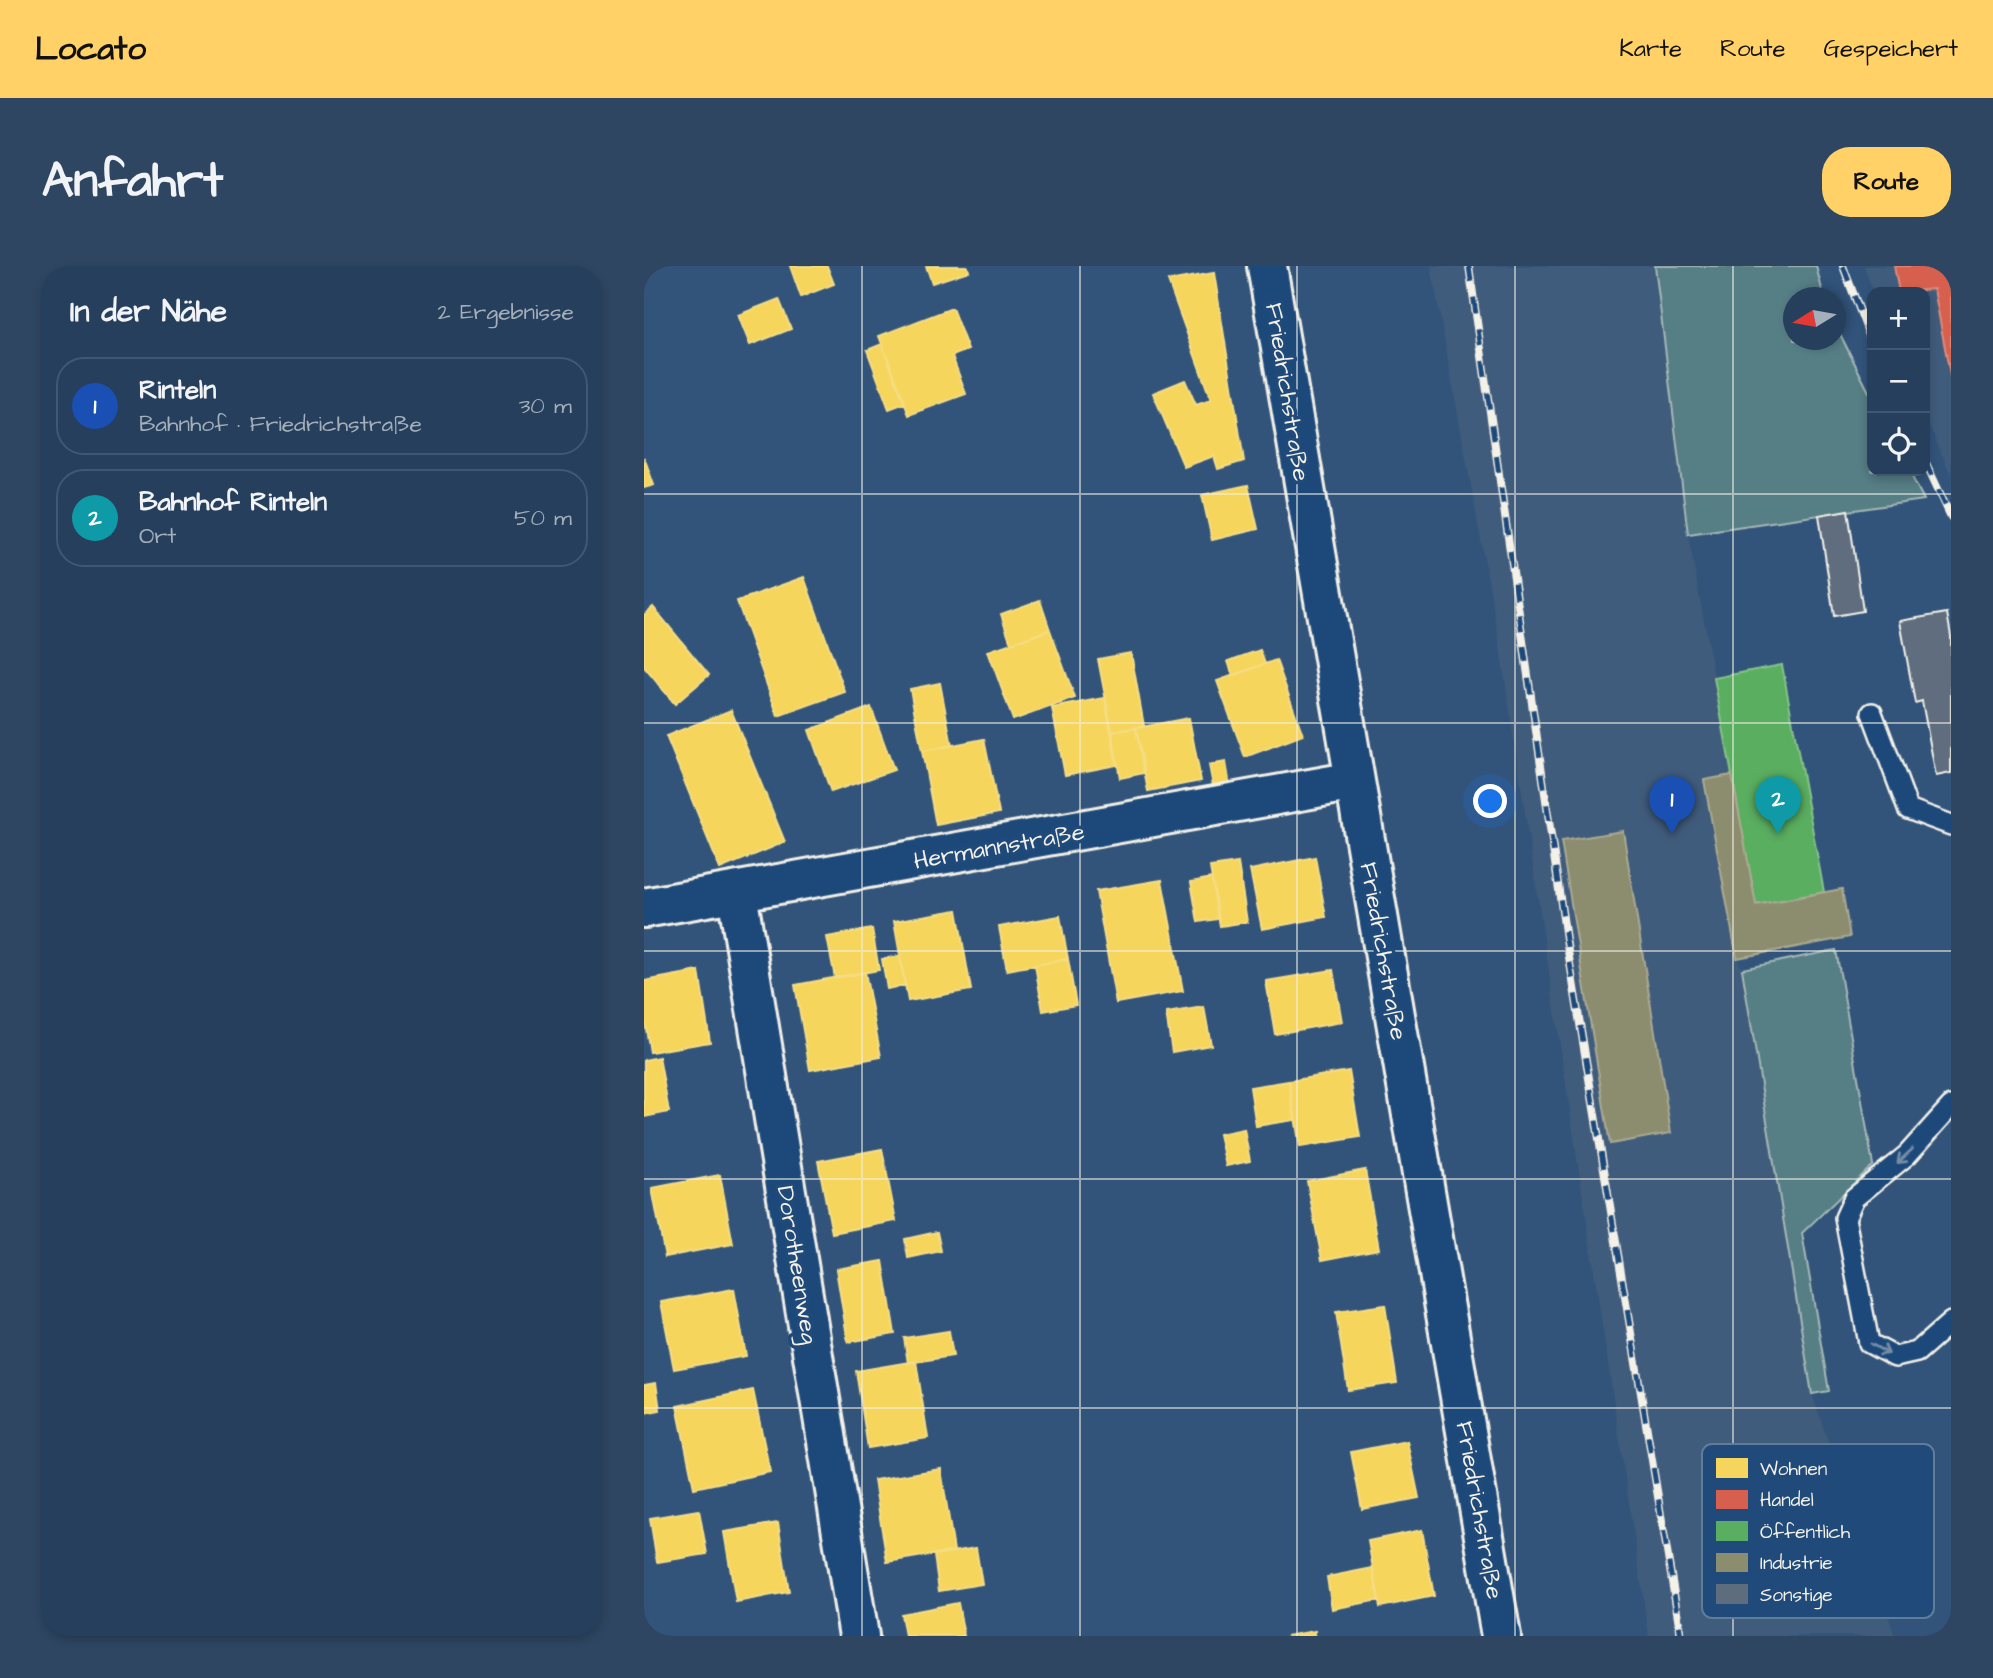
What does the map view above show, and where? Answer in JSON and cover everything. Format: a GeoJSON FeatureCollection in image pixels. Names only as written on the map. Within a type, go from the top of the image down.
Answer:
{"type":"FeatureCollection","features":[{"type":"Feature","properties":{"kind":"street","name":"Friedrichstraße"},"geometry":{"type":"LineString","coordinates":[[1267,266],[1501,1636]]}},
{"type":"Feature","properties":{"kind":"street","name":"Hermannstraße"},"geometry":{"type":"LineString","coordinates":[[644,908],[1354,781]]}},
{"type":"Feature","properties":{"kind":"street","name":"Dorotheenweg"},"geometry":{"type":"LineString","coordinates":[[737,893],[859,1636]]}},
{"type":"Feature","properties":{"kind":"lane"},"geometry":{"type":"LineString","coordinates":[[1872,713],[1908,809],[1951,825]]}},
{"type":"Feature","properties":{"kind":"lane"},"geometry":{"type":"LineString","coordinates":[[1951,1106],[1907,1155],[1853,1198],[1845,1218],[1869,1343],[1895,1357],[1917,1352],[1951,1322]]}},
{"type":"Feature","properties":{"kind":"shaded area"},"geometry":{"type":"Polygon","coordinates":[[[1431,266],[1655,266],[1688,534],[1732,775],[1737,958],[1742,969],[1812,1394],[1829,1444],[1702,1444],[1702,1618],[1889,1618],[1895,1636],[1649,1636],[1499,640],[1431,266]]]}},
{"type":"Feature","properties":{"kind":"shaded area"},"geometry":{"type":"Polygon","coordinates":[[[1864,266],[1951,266],[1951,475],[1930,427],[1930,287],[1871,287],[1864,266]]]}},
{"type":"Feature","properties":{"kind":"green space"},"geometry":{"type":"Polygon","coordinates":[[[1655,266],[1816,266],[1821,287],[1783,287],[1783,350],[1846,350],[1846,346],[1867,388],[1867,476],[1912,476],[1924,500],[1688,534],[1655,266]]]}},
{"type":"Feature","properties":{"kind":"green space"},"geometry":{"type":"Polygon","coordinates":[[[1836,950],[1873,1165],[1802,1233],[1829,1391],[1812,1394],[1742,969],[1836,950]]]}},
{"type":"Feature","properties":{"kind":"building: Wohnen"},"geometry":{"type":"Polygon","coordinates":[[[790,266],[827,266],[834,284],[801,297],[790,266]]]}},
{"type":"Feature","properties":{"kind":"building: Wohnen"},"geometry":{"type":"Polygon","coordinates":[[[926,266],[967,266],[969,271],[932,283],[926,266]]]}},
{"type":"Feature","properties":{"kind":"building: Wohnen"},"geometry":{"type":"Polygon","coordinates":[[[1214,273],[1244,461],[1218,469],[1214,456],[1184,467],[1153,393],[1185,380],[1196,405],[1211,400],[1168,281],[1214,273]]]}},
{"type":"Feature","properties":{"kind":"building: Wohnen"},"geometry":{"type":"Polygon","coordinates":[[[779,299],[791,329],[750,345],[738,315],[779,299]]]}},
{"type":"Feature","properties":{"kind":"building: Wohnen"},"geometry":{"type":"Polygon","coordinates":[[[952,308],[968,350],[952,356],[966,394],[909,415],[879,336],[952,308]]]}},
{"type":"Feature","properties":{"kind":"building: Wohnen"},"geometry":{"type":"Polygon","coordinates":[[[882,344],[905,403],[889,409],[867,350],[882,344]]]}},
{"type":"Feature","properties":{"kind":"building: Wohnen"},"geometry":{"type":"Polygon","coordinates":[[[644,457],[654,485],[644,488],[644,457]]]}},
{"type":"Feature","properties":{"kind":"building: Wohnen"},"geometry":{"type":"Polygon","coordinates":[[[1248,485],[1258,529],[1212,540],[1202,495],[1248,485]]]}},
{"type":"Feature","properties":{"kind":"building: Wohnen"},"geometry":{"type":"Polygon","coordinates":[[[804,577],[845,692],[778,716],[737,601],[804,577]]]}},
{"type":"Feature","properties":{"kind":"building: Wohnen"},"geometry":{"type":"Polygon","coordinates":[[[1040,600],[1050,630],[1011,643],[1001,614],[1040,600]]]}},
{"type":"Feature","properties":{"kind":"building: Wohnen"},"geometry":{"type":"Polygon","coordinates":[[[653,607],[709,675],[675,704],[644,667],[644,615],[653,607]]]}},
{"type":"Feature","properties":{"kind":"building: Wohnen"},"geometry":{"type":"Polygon","coordinates":[[[1050,630],[1075,698],[1013,720],[988,651],[1050,630]]]}},
{"type":"Feature","properties":{"kind":"building: Wohnen"},"geometry":{"type":"Polygon","coordinates":[[[1260,650],[1265,664],[1233,676],[1228,661],[1260,650]]]}},
{"type":"Feature","properties":{"kind":"building: Wohnen"},"geometry":{"type":"Polygon","coordinates":[[[1131,653],[1144,726],[1112,732],[1098,659],[1131,653]]]}},
{"type":"Feature","properties":{"kind":"building: Wohnen"},"geometry":{"type":"Polygon","coordinates":[[[1276,660],[1303,735],[1245,757],[1217,681],[1276,660]]]}},
{"type":"Feature","properties":{"kind":"building: Wohnen"},"geometry":{"type":"Polygon","coordinates":[[[940,683],[952,746],[922,751],[910,689],[940,683]]]}},
{"type":"Feature","properties":{"kind":"building: Wohnen"},"geometry":{"type":"Polygon","coordinates":[[[1105,698],[1117,765],[1065,775],[1052,708],[1105,698]]]}},
{"type":"Feature","properties":{"kind":"building: Wohnen"},"geometry":{"type":"Polygon","coordinates":[[[871,707],[894,770],[831,792],[809,730],[871,707]]]}},
{"type":"Feature","properties":{"kind":"building: Wohnen"},"geometry":{"type":"Polygon","coordinates":[[[731,710],[785,842],[720,869],[666,736],[731,710]]]}},
{"type":"Feature","properties":{"kind":"building: Wohnen"},"geometry":{"type":"Polygon","coordinates":[[[1189,718],[1201,781],[1148,791],[1136,728],[1189,718]]]}},
{"type":"Feature","properties":{"kind":"building: Wohnen"},"geometry":{"type":"Polygon","coordinates":[[[1136,728],[1144,773],[1120,778],[1112,732],[1136,728]]]}},
{"type":"Feature","properties":{"kind":"building: Wohnen"},"geometry":{"type":"Polygon","coordinates":[[[984,739],[999,813],[936,825],[922,751],[984,739]]]}},
{"type":"Feature","properties":{"kind":"building: Wohnen"},"geometry":{"type":"Polygon","coordinates":[[[1226,762],[1231,793],[1215,796],[1209,765],[1226,762]]]}},
{"type":"Feature","properties":{"kind":"building: Wohnen"},"geometry":{"type":"Polygon","coordinates":[[[1315,857],[1326,917],[1262,929],[1250,870],[1315,857]]]}},
{"type":"Feature","properties":{"kind":"building: Wohnen"},"geometry":{"type":"Polygon","coordinates":[[[1238,863],[1247,922],[1220,926],[1210,867],[1238,863]]]}},
{"type":"Feature","properties":{"kind":"building: Wohnen"},"geometry":{"type":"Polygon","coordinates":[[[1212,878],[1218,919],[1198,922],[1191,882],[1212,878]]]}},
{"type":"Feature","properties":{"kind":"building: Wohnen"},"geometry":{"type":"Polygon","coordinates":[[[1162,880],[1183,991],[1116,1003],[1096,891],[1162,880]]]}},
{"type":"Feature","properties":{"kind":"building: Wohnen"},"geometry":{"type":"Polygon","coordinates":[[[957,910],[971,990],[908,1001],[894,921],[957,910]]]}},
{"type":"Feature","properties":{"kind":"building: Wohnen"},"geometry":{"type":"Polygon","coordinates":[[[1060,916],[1068,959],[1007,970],[999,927],[1060,916]]]}},
{"type":"Feature","properties":{"kind":"building: Wohnen"},"geometry":{"type":"Polygon","coordinates":[[[872,929],[879,970],[835,978],[827,937],[872,929]]]}},
{"type":"Feature","properties":{"kind":"building: Wohnen"},"geometry":{"type":"Polygon","coordinates":[[[900,956],[905,985],[887,989],[882,959],[900,956]]]}},
{"type":"Feature","properties":{"kind":"building: Wohnen"},"geometry":{"type":"Polygon","coordinates":[[[1068,959],[1076,1005],[1043,1011],[1035,965],[1068,959]]]}},
{"type":"Feature","properties":{"kind":"building: Wohnen"},"geometry":{"type":"Polygon","coordinates":[[[1333,970],[1342,1022],[1275,1034],[1266,981],[1333,970]]]}},
{"type":"Feature","properties":{"kind":"building: Wohnen"},"geometry":{"type":"Polygon","coordinates":[[[699,971],[710,1042],[650,1052],[644,1017],[644,981],[699,971]]]}},
{"type":"Feature","properties":{"kind":"building: Wohnen"},"geometry":{"type":"Polygon","coordinates":[[[865,972],[881,1057],[810,1070],[795,985],[865,972]]]}},
{"type":"Feature","properties":{"kind":"building: Wohnen"},"geometry":{"type":"Polygon","coordinates":[[[1204,1007],[1211,1045],[1172,1052],[1166,1013],[1204,1007]]]}},
{"type":"Feature","properties":{"kind":"building: Wohnen"},"geometry":{"type":"Polygon","coordinates":[[[659,1057],[669,1112],[644,1117],[644,1060],[659,1057]]]}},
{"type":"Feature","properties":{"kind":"building: Wohnen"},"geometry":{"type":"Polygon","coordinates":[[[1349,1071],[1360,1137],[1300,1147],[1289,1081],[1349,1071]]]}},
{"type":"Feature","properties":{"kind":"building: Wohnen"},"geometry":{"type":"Polygon","coordinates":[[[1289,1081],[1295,1120],[1256,1126],[1250,1087],[1289,1081]]]}},
{"type":"Feature","properties":{"kind":"building: Wohnen"},"geometry":{"type":"Polygon","coordinates":[[[1244,1129],[1250,1161],[1226,1166],[1219,1134],[1244,1129]]]}},
{"type":"Feature","properties":{"kind":"building: Wohnen"},"geometry":{"type":"Polygon","coordinates":[[[882,1149],[896,1221],[832,1233],[818,1161],[882,1149]]]}},
{"type":"Feature","properties":{"kind":"building: Wohnen"},"geometry":{"type":"Polygon","coordinates":[[[1365,1170],[1379,1249],[1322,1260],[1307,1181],[1365,1170]]]}},
{"type":"Feature","properties":{"kind":"building: Wohnen"},"geometry":{"type":"Polygon","coordinates":[[[720,1175],[733,1244],[665,1257],[652,1188],[720,1175]]]}},
{"type":"Feature","properties":{"kind":"building: Wohnen"},"geometry":{"type":"Polygon","coordinates":[[[937,1232],[941,1251],[908,1258],[905,1239],[937,1232]]]}},
{"type":"Feature","properties":{"kind":"building: Wohnen"},"geometry":{"type":"Polygon","coordinates":[[[883,1261],[895,1334],[848,1342],[836,1269],[883,1261]]]}},
{"type":"Feature","properties":{"kind":"building: Wohnen"},"geometry":{"type":"Polygon","coordinates":[[[734,1289],[746,1356],[674,1369],[661,1302],[734,1289]]]}},
{"type":"Feature","properties":{"kind":"building: Wohnen"},"geometry":{"type":"Polygon","coordinates":[[[1385,1305],[1397,1383],[1348,1390],[1336,1312],[1385,1305]]]}},
{"type":"Feature","properties":{"kind":"building: Wohnen"},"geometry":{"type":"Polygon","coordinates":[[[949,1331],[953,1356],[908,1363],[904,1338],[949,1331]]]}},
{"type":"Feature","properties":{"kind":"building: Wohnen"},"geometry":{"type":"Polygon","coordinates":[[[916,1361],[928,1438],[868,1448],[856,1371],[916,1361]]]}},
{"type":"Feature","properties":{"kind":"building: Wohnen"},"geometry":{"type":"Polygon","coordinates":[[[656,1383],[660,1410],[644,1413],[644,1385],[656,1383]]]}},
{"type":"Feature","properties":{"kind":"building: Wohnen"},"geometry":{"type":"Polygon","coordinates":[[[753,1390],[770,1472],[694,1488],[677,1406],[753,1390]]]}},
{"type":"Feature","properties":{"kind":"building: Wohnen"},"geometry":{"type":"Polygon","coordinates":[[[1407,1441],[1419,1498],[1362,1509],[1351,1452],[1407,1441]]]}},
{"type":"Feature","properties":{"kind":"building: Wohnen"},"geometry":{"type":"Polygon","coordinates":[[[941,1469],[954,1551],[887,1562],[874,1480],[941,1469]]]}},
{"type":"Feature","properties":{"kind":"building: Wohnen"},"geometry":{"type":"Polygon","coordinates":[[[699,1510],[707,1554],[657,1562],[650,1518],[699,1510]]]}},
{"type":"Feature","properties":{"kind":"building: Wohnen"},"geometry":{"type":"Polygon","coordinates":[[[778,1523],[789,1592],[736,1602],[724,1532],[778,1523]]]}},
{"type":"Feature","properties":{"kind":"building: Wohnen"},"geometry":{"type":"Polygon","coordinates":[[[1422,1530],[1434,1596],[1380,1607],[1368,1541],[1422,1530]]]}},
{"type":"Feature","properties":{"kind":"building: Wohnen"},"geometry":{"type":"Polygon","coordinates":[[[976,1548],[982,1584],[939,1591],[934,1555],[976,1548]]]}},
{"type":"Feature","properties":{"kind":"building: Wohnen"},"geometry":{"type":"Polygon","coordinates":[[[1373,1568],[1379,1600],[1332,1609],[1327,1577],[1373,1568]]]}},
{"type":"Feature","properties":{"kind":"building: Wohnen"},"geometry":{"type":"Polygon","coordinates":[[[958,1603],[964,1636],[905,1636],[901,1614],[958,1603]]]}},
{"type":"Feature","properties":{"kind":"building: Wohnen"},"geometry":{"type":"Polygon","coordinates":[[[1315,1631],[1315,1636],[1286,1636],[1315,1631]]]}},
{"type":"Feature","properties":{"kind":"building: Handel"},"geometry":{"type":"Polygon","coordinates":[[[1894,266],[1951,266],[1951,380],[1934,289],[1898,287],[1894,266]]]}},
{"type":"Feature","properties":{"kind":"building: Öffentlich"},"geometry":{"type":"Polygon","coordinates":[[[1782,665],[1824,892],[1756,905],[1714,678],[1782,665]]]}},
{"type":"Feature","properties":{"kind":"building: Industrie"},"geometry":{"type":"Polygon","coordinates":[[[1732,775],[1756,905],[1842,889],[1850,937],[1737,958],[1704,780],[1732,775]]]}},
{"type":"Feature","properties":{"kind":"building: Industrie"},"geometry":{"type":"Polygon","coordinates":[[[1623,831],[1671,1133],[1610,1144],[1561,841],[1623,831]]]}},
{"type":"Feature","properties":{"kind":"building: Sonstige"},"geometry":{"type":"Polygon","coordinates":[[[1848,510],[1863,611],[1834,616],[1819,515],[1848,510]]]}},
{"type":"Feature","properties":{"kind":"building: Sonstige"},"geometry":{"type":"Polygon","coordinates":[[[1947,613],[1951,636],[1951,773],[1936,776],[1922,701],[1915,703],[1900,621],[1947,613]]]}},
{"type":"Feature","properties":{"kind":"railway"},"geometry":{"type":"LineString","coordinates":[[1469,266],[1566,939],[1681,1636]]}},
{"type":"Feature","properties":{"kind":"railway"},"geometry":{"type":"LineString","coordinates":[[1843,266],[1867,330]]}},
{"type":"Feature","properties":{"kind":"railway"},"geometry":{"type":"LineString","coordinates":[[1930,472],[1951,517]]}},
{"type":"Feature","properties":{"kind":"place","name":"Rinteln"},"geometry":{"type":"Point","coordinates":[1672,834]}},
{"type":"Feature","properties":{"kind":"place","name":"Bahnhof Rinteln"},"geometry":{"type":"Point","coordinates":[1778,834]}}]}
